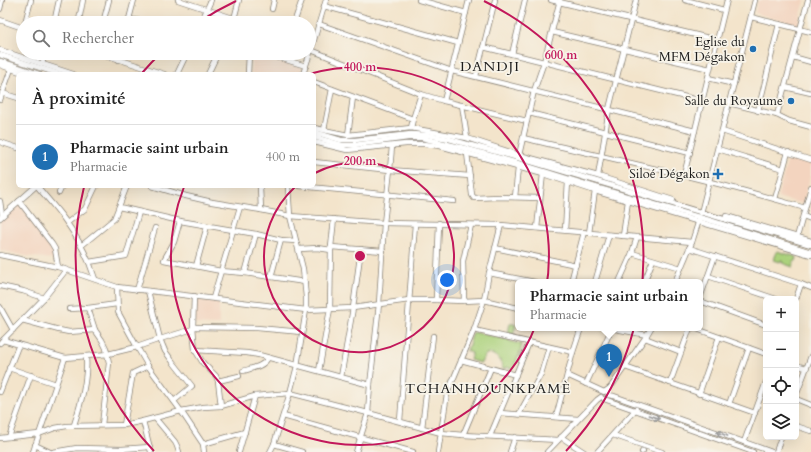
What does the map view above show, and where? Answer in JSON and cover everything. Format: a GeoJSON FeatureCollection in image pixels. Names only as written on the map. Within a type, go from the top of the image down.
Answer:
{"type":"FeatureCollection","features":[{"type":"Feature","properties":{"kind":"street"},"geometry":{"type":"LineString","coordinates":[[0,9],[2,0]]}},
{"type":"Feature","properties":{"kind":"street"},"geometry":{"type":"LineString","coordinates":[[27,16],[31,0]]}},
{"type":"Feature","properties":{"kind":"street"},"geometry":{"type":"LineString","coordinates":[[56,16],[59,0]]}},
{"type":"Feature","properties":{"kind":"street"},"geometry":{"type":"LineString","coordinates":[[80,16],[84,0]]}},
{"type":"Feature","properties":{"kind":"street"},"geometry":{"type":"LineString","coordinates":[[105,16],[108,0]]}},
{"type":"Feature","properties":{"kind":"street"},"geometry":{"type":"LineString","coordinates":[[130,16],[134,0]]}},
{"type":"Feature","properties":{"kind":"street"},"geometry":{"type":"LineString","coordinates":[[178,0],[225,16]]}},
{"type":"Feature","properties":{"kind":"street"},"geometry":{"type":"LineString","coordinates":[[204,16],[210,0]]}},
{"type":"Feature","properties":{"kind":"street"},"geometry":{"type":"LineString","coordinates":[[235,16],[239,0]]}},
{"type":"Feature","properties":{"kind":"street"},"geometry":{"type":"LineString","coordinates":[[272,9],[274,0]]}},
{"type":"Feature","properties":{"kind":"street"},"geometry":{"type":"LineString","coordinates":[[296,16],[302,0]]}},
{"type":"Feature","properties":{"kind":"street"},"geometry":{"type":"LineString","coordinates":[[316,31],[326,0]]}},
{"type":"Feature","properties":{"kind":"street"},"geometry":{"type":"LineString","coordinates":[[419,0],[466,13]]}},
{"type":"Feature","properties":{"kind":"street"},"geometry":{"type":"LineString","coordinates":[[444,101],[469,0]]}},
{"type":"Feature","properties":{"kind":"street"},"geometry":{"type":"LineString","coordinates":[[476,76],[495,0]]}},
{"type":"Feature","properties":{"kind":"street"},"geometry":{"type":"LineString","coordinates":[[512,54],[525,0]]}},
{"type":"Feature","properties":{"kind":"street"},"geometry":{"type":"LineString","coordinates":[[551,0],[717,40]]}},
{"type":"Feature","properties":{"kind":"street"},"geometry":{"type":"LineString","coordinates":[[598,176],[609,109],[636,0]]}},
{"type":"Feature","properties":{"kind":"street"},"geometry":{"type":"LineString","coordinates":[[685,0],[724,10]]}},
{"type":"Feature","properties":{"kind":"street"},"geometry":{"type":"LineString","coordinates":[[684,175],[727,0]]}},
{"type":"Feature","properties":{"kind":"street"},"geometry":{"type":"LineString","coordinates":[[676,279],[700,220],[755,0]]}},
{"type":"Feature","properties":{"kind":"street"},"geometry":{"type":"LineString","coordinates":[[777,115],[808,0]]}},
{"type":"Feature","properties":{"kind":"street"},"geometry":{"type":"LineString","coordinates":[[519,155],[534,90],[544,62],[559,1]]}},
{"type":"Feature","properties":{"kind":"street"},"geometry":{"type":"LineString","coordinates":[[324,6],[458,43]]}},
{"type":"Feature","properties":{"kind":"street"},"geometry":{"type":"LineString","coordinates":[[751,17],[811,32]]}},
{"type":"Feature","properties":{"kind":"street"},"geometry":{"type":"LineString","coordinates":[[0,20],[16,26]]}},
{"type":"Feature","properties":{"kind":"street"},"geometry":{"type":"LineString","coordinates":[[319,24],[452,71],[534,90],[695,131]]}},
{"type":"Feature","properties":{"kind":"street"},"geometry":{"type":"LineString","coordinates":[[758,111],[780,24]]}},
{"type":"Feature","properties":{"kind":"street"},"geometry":{"type":"LineString","coordinates":[[552,32],[710,69]]}},
{"type":"Feature","properties":{"kind":"street"},"geometry":{"type":"LineString","coordinates":[[483,47],[702,101]]}},
{"type":"Feature","properties":{"kind":"street"},"geometry":{"type":"LineString","coordinates":[[0,50],[16,55]]}},
{"type":"Feature","properties":{"kind":"street"},"geometry":{"type":"LineString","coordinates":[[316,52],[421,94],[527,121]]}},
{"type":"Feature","properties":{"kind":"street"},"geometry":{"type":"LineString","coordinates":[[0,55],[53,72]]}},
{"type":"Feature","properties":{"kind":"street"},"geometry":{"type":"LineString","coordinates":[[793,57],[811,62]]}},
{"type":"Feature","properties":{"kind":"street"},"geometry":{"type":"LineString","coordinates":[[30,60],[67,72]]}},
{"type":"Feature","properties":{"kind":"street"},"geometry":{"type":"LineString","coordinates":[[42,64],[43,60]]}},
{"type":"Feature","properties":{"kind":"street"},"geometry":{"type":"LineString","coordinates":[[119,60],[158,72]]}},
{"type":"Feature","properties":{"kind":"street"},"geometry":{"type":"LineString","coordinates":[[179,72],[184,60]]}},
{"type":"Feature","properties":{"kind":"street"},"geometry":{"type":"LineString","coordinates":[[209,72],[215,60]]}},
{"type":"Feature","properties":{"kind":"street"},"geometry":{"type":"LineString","coordinates":[[248,72],[249,60]]}},
{"type":"Feature","properties":{"kind":"street"},"geometry":{"type":"LineString","coordinates":[[286,60],[306,66]]}},
{"type":"Feature","properties":{"kind":"street"},"geometry":{"type":"LineString","coordinates":[[304,72],[308,60]]}},
{"type":"Feature","properties":{"kind":"street"},"geometry":{"type":"LineString","coordinates":[[0,61],[33,72]]}},
{"type":"Feature","properties":{"kind":"street"},"geometry":{"type":"LineString","coordinates":[[0,65],[20,72]]}},
{"type":"Feature","properties":{"kind":"street"},"geometry":{"type":"LineString","coordinates":[[0,100],[10,69]]}},
{"type":"Feature","properties":{"kind":"street"},"geometry":{"type":"LineString","coordinates":[[708,78],[734,84]]}},
{"type":"Feature","properties":{"kind":"street"},"geometry":{"type":"LineString","coordinates":[[316,83],[413,119]]}},
{"type":"Feature","properties":{"kind":"street"},"geometry":{"type":"LineString","coordinates":[[785,87],[811,93]]}},
{"type":"Feature","properties":{"kind":"street"},"geometry":{"type":"LineString","coordinates":[[324,130],[332,89]]}},
{"type":"Feature","properties":{"kind":"street"},"geometry":{"type":"LineString","coordinates":[[2,93],[16,97]]}},
{"type":"Feature","properties":{"kind":"street"},"geometry":{"type":"LineString","coordinates":[[411,128],[421,94]]}},
{"type":"Feature","properties":{"kind":"street"},"geometry":{"type":"LineString","coordinates":[[348,135],[353,97]]}},
{"type":"Feature","properties":{"kind":"street"},"geometry":{"type":"LineString","coordinates":[[729,103],[777,115],[789,121],[811,127]]}},
{"type":"Feature","properties":{"kind":"street"},"geometry":{"type":"LineString","coordinates":[[462,105],[467,138]]}},
{"type":"Feature","properties":{"kind":"street"},"geometry":{"type":"LineString","coordinates":[[529,113],[690,153]]}},
{"type":"Feature","properties":{"kind":"street"},"geometry":{"type":"LineString","coordinates":[[316,128],[348,135],[411,128],[467,138],[519,155],[598,176],[811,245]]}},
{"type":"Feature","properties":{"kind":"street"},"geometry":{"type":"LineString","coordinates":[[722,131],[811,160]]}},
{"type":"Feature","properties":{"kind":"street"},"geometry":{"type":"LineString","coordinates":[[316,133],[341,140],[411,134],[427,135],[515,157],[811,241]]}},
{"type":"Feature","properties":{"kind":"street"},"geometry":{"type":"LineString","coordinates":[[316,138],[342,145],[354,145],[408,138],[422,138],[514,162],[811,255]]}},
{"type":"Feature","properties":{"kind":"street"},"geometry":{"type":"LineString","coordinates":[[523,138],[684,175],[805,208]]}},
{"type":"Feature","properties":{"kind":"street"},"geometry":{"type":"LineString","coordinates":[[0,142],[16,147]]}},
{"type":"Feature","properties":{"kind":"street"},"geometry":{"type":"LineString","coordinates":[[316,142],[347,150],[406,144],[440,146],[543,174],[628,201],[811,252]]}},
{"type":"Feature","properties":{"kind":"street"},"geometry":{"type":"LineString","coordinates":[[356,452],[368,413],[392,146]]}},
{"type":"Feature","properties":{"kind":"street"},"geometry":{"type":"LineString","coordinates":[[718,149],[783,169]]}},
{"type":"Feature","properties":{"kind":"street"},"geometry":{"type":"LineString","coordinates":[[775,199],[788,152]]}},
{"type":"Feature","properties":{"kind":"street"},"geometry":{"type":"LineString","coordinates":[[467,153],[472,195],[474,198],[540,198]]}},
{"type":"Feature","properties":{"kind":"street"},"geometry":{"type":"LineString","coordinates":[[316,162],[470,176]]}},
{"type":"Feature","properties":{"kind":"street"},"geometry":{"type":"LineString","coordinates":[[515,197],[518,168]]}},
{"type":"Feature","properties":{"kind":"street"},"geometry":{"type":"LineString","coordinates":[[537,228],[543,174]]}},
{"type":"Feature","properties":{"kind":"street"},"geometry":{"type":"LineString","coordinates":[[565,230],[568,182]]}},
{"type":"Feature","properties":{"kind":"street"},"geometry":{"type":"LineString","coordinates":[[797,237],[811,187]]}},
{"type":"Feature","properties":{"kind":"street"},"geometry":{"type":"LineString","coordinates":[[1,216],[34,188]]}},
{"type":"Feature","properties":{"kind":"street"},"geometry":{"type":"LineString","coordinates":[[38,188],[68,223],[89,262],[95,279]]}},
{"type":"Feature","properties":{"kind":"street"},"geometry":{"type":"LineString","coordinates":[[59,193],[61,188]]}},
{"type":"Feature","properties":{"kind":"street"},"geometry":{"type":"LineString","coordinates":[[68,223],[85,209],[95,188]]}},
{"type":"Feature","properties":{"kind":"street"},"geometry":{"type":"LineString","coordinates":[[81,246],[114,218],[126,188]]}},
{"type":"Feature","properties":{"kind":"street"},"geometry":{"type":"LineString","coordinates":[[159,188],[212,202],[290,216],[384,223],[501,225],[692,242]]}},
{"type":"Feature","properties":{"kind":"street"},"geometry":{"type":"LineString","coordinates":[[260,188],[261,210]]}},
{"type":"Feature","properties":{"kind":"street"},"geometry":{"type":"LineString","coordinates":[[270,452],[283,416],[297,366],[306,310],[303,268],[290,216],[288,188]]}},
{"type":"Feature","properties":{"kind":"street"},"geometry":{"type":"LineString","coordinates":[[316,188],[454,201]]}},
{"type":"Feature","properties":{"kind":"street"},"geometry":{"type":"LineString","coordinates":[[572,279],[587,233],[595,191]]}},
{"type":"Feature","properties":{"kind":"street"},"geometry":{"type":"LineString","coordinates":[[0,201],[1,216]]}},
{"type":"Feature","properties":{"kind":"street"},"geometry":{"type":"LineString","coordinates":[[19,201],[55,249],[58,267]]}},
{"type":"Feature","properties":{"kind":"street"},"geometry":{"type":"LineString","coordinates":[[623,236],[628,201]]}},
{"type":"Feature","properties":{"kind":"street"},"geometry":{"type":"LineString","coordinates":[[119,207],[180,221],[256,234],[281,240],[296,241]]}},
{"type":"Feature","properties":{"kind":"street"},"geometry":{"type":"LineString","coordinates":[[213,298],[240,207]]}},
{"type":"Feature","properties":{"kind":"street"},"geometry":{"type":"LineString","coordinates":[[89,262],[126,256],[139,212]]}},
{"type":"Feature","properties":{"kind":"street"},"geometry":{"type":"LineString","coordinates":[[803,216],[811,219]]}},
{"type":"Feature","properties":{"kind":"street"},"geometry":{"type":"LineString","coordinates":[[319,371],[330,309],[331,249],[334,219]]}},
{"type":"Feature","properties":{"kind":"street"},"geometry":{"type":"LineString","coordinates":[[180,221],[174,242],[164,260],[221,271],[305,282]]}},
{"type":"Feature","properties":{"kind":"street"},"geometry":{"type":"LineString","coordinates":[[400,421],[415,224]]}},
{"type":"Feature","properties":{"kind":"street"},"geometry":{"type":"LineString","coordinates":[[436,300],[439,224]]}},
{"type":"Feature","properties":{"kind":"street"},"geometry":{"type":"LineString","coordinates":[[464,301],[463,261],[471,225]]}},
{"type":"Feature","properties":{"kind":"street"},"geometry":{"type":"LineString","coordinates":[[438,452],[447,394],[474,330],[484,300],[501,225]]}},
{"type":"Feature","properties":{"kind":"street"},"geometry":{"type":"LineString","coordinates":[[196,266],[207,226]]}},
{"type":"Feature","properties":{"kind":"street"},"geometry":{"type":"LineString","coordinates":[[137,290],[156,228]]}},
{"type":"Feature","properties":{"kind":"street"},"geometry":{"type":"LineString","coordinates":[[245,273],[256,234]]}},
{"type":"Feature","properties":{"kind":"street"},"geometry":{"type":"LineString","coordinates":[[596,279],[609,235]]}},
{"type":"Feature","properties":{"kind":"street"},"geometry":{"type":"LineString","coordinates":[[620,279],[632,253],[637,237]]}},
{"type":"Feature","properties":{"kind":"street"},"geometry":{"type":"LineString","coordinates":[[271,278],[281,240]]}},
{"type":"Feature","properties":{"kind":"street"},"geometry":{"type":"LineString","coordinates":[[495,248],[576,265]]}},
{"type":"Feature","properties":{"kind":"street"},"geometry":{"type":"LineString","coordinates":[[689,248],[811,288]]}},
{"type":"Feature","properties":{"kind":"street"},"geometry":{"type":"LineString","coordinates":[[299,249],[361,249],[383,251]]}},
{"type":"Feature","properties":{"kind":"street"},"geometry":{"type":"LineString","coordinates":[[341,377],[353,308],[361,249]]}},
{"type":"Feature","properties":{"kind":"street"},"geometry":{"type":"LineString","coordinates":[[632,253],[681,268]]}},
{"type":"Feature","properties":{"kind":"street"},"geometry":{"type":"LineString","coordinates":[[0,255],[58,267],[117,287],[306,310],[353,308],[409,300],[484,300],[515,307]]}},
{"type":"Feature","properties":{"kind":"street"},"geometry":{"type":"LineString","coordinates":[[703,291],[715,256]]}},
{"type":"Feature","properties":{"kind":"street"},"geometry":{"type":"LineString","coordinates":[[645,279],[653,260]]}},
{"type":"Feature","properties":{"kind":"street"},"geometry":{"type":"LineString","coordinates":[[2,341],[44,298],[66,270]]}},
{"type":"Feature","properties":{"kind":"street"},"geometry":{"type":"LineString","coordinates":[[489,273],[520,279]]}},
{"type":"Feature","properties":{"kind":"street"},"geometry":{"type":"LineString","coordinates":[[708,276],[767,296]]}},
{"type":"Feature","properties":{"kind":"street"},"geometry":{"type":"LineString","coordinates":[[797,296],[801,284]]}},
{"type":"Feature","properties":{"kind":"street"},"geometry":{"type":"LineString","coordinates":[[0,286],[23,291],[44,298]]}},
{"type":"Feature","properties":{"kind":"street"},"geometry":{"type":"LineString","coordinates":[[117,287],[118,312],[148,366],[203,444],[204,452]]}},
{"type":"Feature","properties":{"kind":"street"},"geometry":{"type":"LineString","coordinates":[[148,291],[160,339],[165,351],[192,386],[174,401]]}},
{"type":"Feature","properties":{"kind":"street"},"geometry":{"type":"LineString","coordinates":[[194,296],[193,328],[195,350],[202,363],[216,376],[221,406]]}},
{"type":"Feature","properties":{"kind":"street"},"geometry":{"type":"LineString","coordinates":[[703,301],[763,324]]}},
{"type":"Feature","properties":{"kind":"street"},"geometry":{"type":"LineString","coordinates":[[69,309],[117,304]]}},
{"type":"Feature","properties":{"kind":"street"},"geometry":{"type":"LineString","coordinates":[[0,308],[13,330]]}},
{"type":"Feature","properties":{"kind":"street"},"geometry":{"type":"LineString","coordinates":[[88,308],[95,330],[102,340],[108,354],[110,366],[102,425]]}},
{"type":"Feature","properties":{"kind":"street"},"geometry":{"type":"LineString","coordinates":[[22,320],[69,332],[95,330]]}},
{"type":"Feature","properties":{"kind":"street"},"geometry":{"type":"LineString","coordinates":[[2,341],[19,344],[65,358],[108,354],[137,347],[193,328],[257,328],[302,332]]}},
{"type":"Feature","properties":{"kind":"street"},"geometry":{"type":"LineString","coordinates":[[474,330],[573,352]]}},
{"type":"Feature","properties":{"kind":"street"},"geometry":{"type":"LineString","coordinates":[[556,417],[580,331]]}},
{"type":"Feature","properties":{"kind":"street"},"geometry":{"type":"LineString","coordinates":[[586,384],[610,331]]}},
{"type":"Feature","properties":{"kind":"street"},"geometry":{"type":"LineString","coordinates":[[630,331],[681,352]]}},
{"type":"Feature","properties":{"kind":"street"},"geometry":{"type":"LineString","coordinates":[[607,394],[649,331]]}},
{"type":"Feature","properties":{"kind":"street"},"geometry":{"type":"LineString","coordinates":[[670,383],[689,331]]}},
{"type":"Feature","properties":{"kind":"street"},"geometry":{"type":"LineString","coordinates":[[702,331],[763,353]]}},
{"type":"Feature","properties":{"kind":"street"},"geometry":{"type":"LineString","coordinates":[[422,428],[433,336]]}},
{"type":"Feature","properties":{"kind":"street"},"geometry":{"type":"LineString","coordinates":[[699,394],[719,337]]}},
{"type":"Feature","properties":{"kind":"street"},"geometry":{"type":"LineString","coordinates":[[490,436],[529,343]]}},
{"type":"Feature","properties":{"kind":"street"},"geometry":{"type":"LineString","coordinates":[[0,392],[19,344]]}},
{"type":"Feature","properties":{"kind":"street"},"geometry":{"type":"LineString","coordinates":[[519,414],[541,374],[549,346]]}},
{"type":"Feature","properties":{"kind":"street"},"geometry":{"type":"LineString","coordinates":[[729,404],[749,348]]}},
{"type":"Feature","properties":{"kind":"street"},"geometry":{"type":"LineString","coordinates":[[195,350],[247,353],[370,385]]}},
{"type":"Feature","properties":{"kind":"street"},"geometry":{"type":"LineString","coordinates":[[74,425],[82,399],[87,370],[86,356]]}},
{"type":"Feature","properties":{"kind":"street"},"geometry":{"type":"LineString","coordinates":[[799,388],[811,356]]}},
{"type":"Feature","properties":{"kind":"street"},"geometry":{"type":"LineString","coordinates":[[33,452],[65,358]]}},
{"type":"Feature","properties":{"kind":"street"},"geometry":{"type":"LineString","coordinates":[[242,371],[262,365],[268,358]]}},
{"type":"Feature","properties":{"kind":"street"},"geometry":{"type":"LineString","coordinates":[[462,360],[516,375]]}},
{"type":"Feature","properties":{"kind":"street"},"geometry":{"type":"LineString","coordinates":[[124,425],[133,373],[148,366]]}},
{"type":"Feature","properties":{"kind":"street"},"geometry":{"type":"LineString","coordinates":[[799,366],[806,368]]}},
{"type":"Feature","properties":{"kind":"street"},"geometry":{"type":"LineString","coordinates":[[625,367],[755,413]]}},
{"type":"Feature","properties":{"kind":"street"},"geometry":{"type":"LineString","coordinates":[[9,368],[56,384]]}},
{"type":"Feature","properties":{"kind":"street"},"geometry":{"type":"LineString","coordinates":[[463,435],[491,368]]}},
{"type":"Feature","properties":{"kind":"street"},"geometry":{"type":"LineString","coordinates":[[9,437],[31,375]]}},
{"type":"Feature","properties":{"kind":"street"},"geometry":{"type":"LineString","coordinates":[[567,375],[607,394],[772,452]]}},
{"type":"Feature","properties":{"kind":"street"},"geometry":{"type":"LineString","coordinates":[[218,381],[239,376]]}},
{"type":"Feature","properties":{"kind":"street"},"geometry":{"type":"LineString","coordinates":[[744,442],[763,390]]}},
{"type":"Feature","properties":{"kind":"street"},"geometry":{"type":"LineString","coordinates":[[0,438],[39,434],[55,428],[74,425],[124,425],[181,411],[203,407],[221,406],[255,396],[290,393],[400,421],[440,433],[559,438],[584,452]]}},
{"type":"Feature","properties":{"kind":"street"},"geometry":{"type":"LineString","coordinates":[[603,398],[602,393],[607,394]]}},
{"type":"Feature","properties":{"kind":"street"},"geometry":{"type":"LineString","coordinates":[[239,452],[255,396]]}},
{"type":"Feature","properties":{"kind":"street"},"geometry":{"type":"LineString","coordinates":[[547,452],[597,400],[603,398],[753,452]]}},
{"type":"Feature","properties":{"kind":"street"},"geometry":{"type":"LineString","coordinates":[[799,400],[811,405]]}},
{"type":"Feature","properties":{"kind":"street"},"geometry":{"type":"LineString","coordinates":[[597,452],[636,411],[638,404]]}},
{"type":"Feature","properties":{"kind":"street"},"geometry":{"type":"LineString","coordinates":[[500,413],[578,419]]}},
{"type":"Feature","properties":{"kind":"street"},"geometry":{"type":"LineString","coordinates":[[283,416],[413,452]]}},
{"type":"Feature","properties":{"kind":"street"},"geometry":{"type":"LineString","coordinates":[[155,418],[175,442],[179,452]]}},
{"type":"Feature","properties":{"kind":"street"},"geometry":{"type":"LineString","coordinates":[[53,452],[77,448],[150,450],[143,421]]}},
{"type":"Feature","properties":{"kind":"street"},"geometry":{"type":"LineString","coordinates":[[799,427],[811,431]]}},
{"type":"Feature","properties":{"kind":"street"},"geometry":{"type":"LineString","coordinates":[[203,444],[245,432]]}},
{"type":"Feature","properties":{"kind":"street"},"geometry":{"type":"LineString","coordinates":[[613,435],[643,450],[662,452]]}},
{"type":"Feature","properties":{"kind":"street"},"geometry":{"type":"LineString","coordinates":[[510,452],[515,437]]}},
{"type":"Feature","properties":{"kind":"street"},"geometry":{"type":"LineString","coordinates":[[776,452],[780,440]]}},
{"type":"Feature","properties":{"kind":"street"},"geometry":{"type":"LineString","coordinates":[[274,444],[302,452]]}},
{"type":"Feature","properties":{"kind":"street"},"geometry":{"type":"LineString","coordinates":[[35,445],[50,452]]}},
{"type":"Feature","properties":{"kind":"street"},"geometry":{"type":"LineString","coordinates":[[394,452],[396,447]]}},
{"type":"Feature","properties":{"kind":"shaded area"},"geometry":{"type":"Polygon","coordinates":[[[758,0],[805,0],[798,25],[755,13],[758,0]]]}},
{"type":"Feature","properties":{"kind":"shaded area"},"geometry":{"type":"Polygon","coordinates":[[[252,60],[280,60],[302,67],[301,72],[251,72],[252,60]]]}},
{"type":"Feature","properties":{"kind":"shaded area"},"geometry":{"type":"Polygon","coordinates":[[[789,156],[811,163],[811,173],[803,204],[777,197],[789,156]]]}},
{"type":"Feature","properties":{"kind":"shaded area"},"geometry":{"type":"Polygon","coordinates":[[[19,202],[50,244],[53,259],[26,256],[0,250],[0,219],[19,202]]]}},
{"type":"Feature","properties":{"kind":"shaded area"},"geometry":{"type":"Polygon","coordinates":[[[196,299],[219,302],[219,325],[195,324],[196,299]]]}},
{"type":"Feature","properties":{"kind":"green space"},"geometry":{"type":"Polygon","coordinates":[[[777,251],[797,257],[796,261],[793,261],[793,267],[782,263],[783,260],[780,262],[774,260],[777,251]]]}},
{"type":"Feature","properties":{"kind":"green space"},"geometry":{"type":"Polygon","coordinates":[[[510,323],[515,325],[513,335],[508,334],[510,323]]]}},
{"type":"Feature","properties":{"kind":"green space"},"geometry":{"type":"Polygon","coordinates":[[[473,332],[510,340],[509,341],[521,344],[521,350],[513,369],[506,367],[505,369],[502,368],[498,359],[489,353],[485,355],[481,363],[470,360],[472,353],[467,351],[473,332]]]}},
{"type":"Feature","properties":{"kind":"place","name":"Eglise du MFM Dégakon"},"geometry":{"type":"Point","coordinates":[753,49]}},
{"type":"Feature","properties":{"kind":"place","name":"Salle du Royaume"},"geometry":{"type":"Point","coordinates":[791,101]}},
{"type":"Feature","properties":{"kind":"place","name":"Siloé Dégakon"},"geometry":{"type":"Point","coordinates":[718,174]}},
{"type":"Feature","properties":{"kind":"place","name":"Pharmacie saint urbain"},"geometry":{"type":"Point","coordinates":[609,377]}},
{"type":"Feature","properties":{"kind":"district","name":"DANDJI"},"geometry":{"type":"Point","coordinates":[490,66]}},
{"type":"Feature","properties":{"kind":"district","name":"TCHANHOUNKPAMÈ"},"geometry":{"type":"Point","coordinates":[488,388]}}]}
